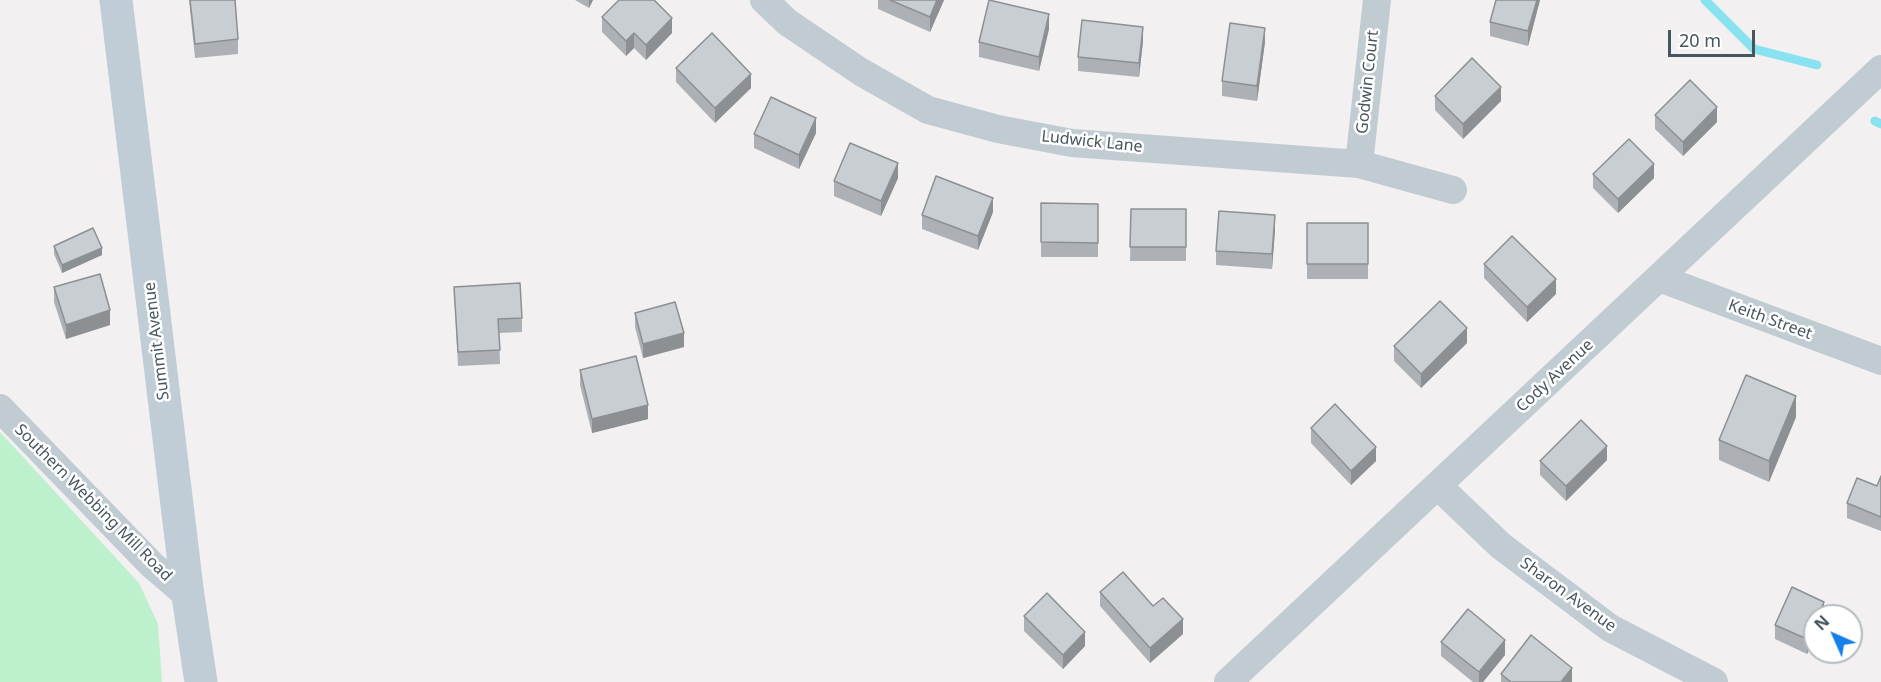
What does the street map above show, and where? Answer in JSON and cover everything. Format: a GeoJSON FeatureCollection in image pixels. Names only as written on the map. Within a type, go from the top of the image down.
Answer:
{"type":"FeatureCollection","features":[{"type":"Feature","properties":{"kind":"main road","name":"Summit Avenue"},"geometry":{"type":"LineString","coordinates":[[116,0],[188,596],[201,682]]}},
{"type":"Feature","properties":{"kind":"street","name":"Ludwick Lane"},"geometry":{"type":"LineString","coordinates":[[764,0],[787,22],[861,72],[928,110],[998,129],[1072,142],[1359,164],[1453,190]]}},
{"type":"Feature","properties":{"kind":"street","name":"Godwin Court"},"geometry":{"type":"LineString","coordinates":[[1359,164],[1377,0]]}},
{"type":"Feature","properties":{"kind":"street","name":"Cody Avenue"},"geometry":{"type":"LineString","coordinates":[[1228,682],[1881,69]]}},
{"type":"Feature","properties":{"kind":"street","name":"Keith Street"},"geometry":{"type":"LineString","coordinates":[[1659,278],[1881,361]]}},
{"type":"Feature","properties":{"kind":"street","name":"Southern Webbing Mill Road"},"geometry":{"type":"LineString","coordinates":[[0,408],[152,565],[188,596]]}},
{"type":"Feature","properties":{"kind":"street","name":"Sharon Avenue"},"geometry":{"type":"LineString","coordinates":[[1437,486],[1501,546],[1610,628],[1714,682]]}},
{"type":"Feature","properties":{"kind":"green space"},"geometry":{"type":"Polygon","coordinates":[[[0,432],[139,583],[158,624],[162,682],[0,682],[0,432]]]}},
{"type":"Feature","properties":{"kind":"building"},"geometry":{"type":"Polygon","coordinates":[[[190,0],[235,0],[238,39],[195,44],[190,0]]]}},
{"type":"Feature","properties":{"kind":"building"},"geometry":{"type":"Polygon","coordinates":[[[619,0],[654,0],[672,18],[646,45],[634,33],[626,41],[602,17],[619,0]]]}},
{"type":"Feature","properties":{"kind":"building"},"geometry":{"type":"Polygon","coordinates":[[[890,0],[937,0],[930,17],[890,0]]]}},
{"type":"Feature","properties":{"kind":"building"},"geometry":{"type":"Polygon","coordinates":[[[989,0],[1049,14],[1039,57],[979,42],[989,0]]]}},
{"type":"Feature","properties":{"kind":"building"},"geometry":{"type":"Polygon","coordinates":[[[1496,0],[1537,0],[1528,31],[1490,22],[1496,0]]]}},
{"type":"Feature","properties":{"kind":"building"},"geometry":{"type":"Polygon","coordinates":[[[1082,20],[1143,27],[1139,63],[1078,57],[1082,20]]]}},
{"type":"Feature","properties":{"kind":"building"},"geometry":{"type":"Polygon","coordinates":[[[1230,23],[1265,28],[1257,86],[1222,81],[1230,23]]]}},
{"type":"Feature","properties":{"kind":"building"},"geometry":{"type":"Polygon","coordinates":[[[712,33],[751,74],[715,108],[676,68],[712,33]]]}},
{"type":"Feature","properties":{"kind":"building"},"geometry":{"type":"Polygon","coordinates":[[[1472,58],[1501,87],[1463,124],[1435,96],[1472,58]]]}},
{"type":"Feature","properties":{"kind":"building"},"geometry":{"type":"Polygon","coordinates":[[[1690,80],[1717,107],[1683,142],[1655,115],[1690,80]]]}},
{"type":"Feature","properties":{"kind":"building"},"geometry":{"type":"Polygon","coordinates":[[[771,97],[816,118],[799,155],[754,134],[771,97]]]}},
{"type":"Feature","properties":{"kind":"building"},"geometry":{"type":"Polygon","coordinates":[[[1629,139],[1654,164],[1618,199],[1593,174],[1629,139]]]}},
{"type":"Feature","properties":{"kind":"building"},"geometry":{"type":"Polygon","coordinates":[[[850,143],[898,163],[881,201],[834,181],[850,143]]]}},
{"type":"Feature","properties":{"kind":"building"},"geometry":{"type":"Polygon","coordinates":[[[936,176],[993,198],[978,236],[922,215],[936,176]]]}},
{"type":"Feature","properties":{"kind":"building"},"geometry":{"type":"Polygon","coordinates":[[[1041,203],[1098,204],[1098,243],[1041,242],[1041,203]]]}},
{"type":"Feature","properties":{"kind":"building"},"geometry":{"type":"Polygon","coordinates":[[[1131,209],[1186,209],[1186,247],[1130,247],[1131,209]]]}},
{"type":"Feature","properties":{"kind":"building"},"geometry":{"type":"Polygon","coordinates":[[[1219,211],[1275,215],[1272,254],[1216,251],[1219,211]]]}},
{"type":"Feature","properties":{"kind":"building"},"geometry":{"type":"Polygon","coordinates":[[[1307,223],[1368,223],[1368,264],[1307,264],[1307,223]]]}},
{"type":"Feature","properties":{"kind":"building"},"geometry":{"type":"Polygon","coordinates":[[[93,228],[102,248],[62,265],[54,246],[93,228]]]}},
{"type":"Feature","properties":{"kind":"building"},"geometry":{"type":"Polygon","coordinates":[[[1512,236],[1556,279],[1527,307],[1484,264],[1512,236]]]}},
{"type":"Feature","properties":{"kind":"building"},"geometry":{"type":"Polygon","coordinates":[[[100,274],[110,310],[66,325],[54,287],[100,274]]]}},
{"type":"Feature","properties":{"kind":"building"},"geometry":{"type":"Polygon","coordinates":[[[520,283],[522,318],[498,319],[500,350],[458,352],[454,287],[520,283]]]}},
{"type":"Feature","properties":{"kind":"building"},"geometry":{"type":"Polygon","coordinates":[[[1440,301],[1467,328],[1421,374],[1394,346],[1440,301]]]}},
{"type":"Feature","properties":{"kind":"building"},"geometry":{"type":"Polygon","coordinates":[[[675,302],[684,333],[643,344],[635,313],[675,302]]]}},
{"type":"Feature","properties":{"kind":"building"},"geometry":{"type":"Polygon","coordinates":[[[636,356],[648,405],[592,419],[580,370],[636,356]]]}},
{"type":"Feature","properties":{"kind":"building"},"geometry":{"type":"Polygon","coordinates":[[[1746,375],[1796,396],[1769,461],[1719,440],[1746,375]]]}},
{"type":"Feature","properties":{"kind":"building"},"geometry":{"type":"Polygon","coordinates":[[[1335,404],[1376,447],[1351,471],[1311,428],[1335,404]]]}},
{"type":"Feature","properties":{"kind":"building"},"geometry":{"type":"Polygon","coordinates":[[[1581,420],[1607,446],[1566,486],[1540,461],[1581,420]]]}},
{"type":"Feature","properties":{"kind":"building"},"geometry":{"type":"Polygon","coordinates":[[[1881,476],[1881,517],[1847,503],[1857,478],[1877,486],[1881,476]]]}},
{"type":"Feature","properties":{"kind":"building"},"geometry":{"type":"Polygon","coordinates":[[[1123,572],[1153,606],[1163,598],[1183,619],[1150,648],[1100,592],[1123,572]]]}},
{"type":"Feature","properties":{"kind":"building"},"geometry":{"type":"Polygon","coordinates":[[[1792,587],[1824,602],[1823,604],[1803,604],[1803,637],[1775,625],[1792,587]]]}},
{"type":"Feature","properties":{"kind":"building"},"geometry":{"type":"Polygon","coordinates":[[[1047,593],[1085,632],[1063,655],[1024,616],[1047,593]]]}},
{"type":"Feature","properties":{"kind":"building"},"geometry":{"type":"Polygon","coordinates":[[[1468,609],[1505,640],[1479,672],[1441,642],[1468,609]]]}},
{"type":"Feature","properties":{"kind":"building"},"geometry":{"type":"Polygon","coordinates":[[[1531,635],[1572,668],[1561,682],[1511,682],[1501,674],[1531,635]]]}},
{"type":"Feature","properties":{"kind":"waterway"},"geometry":{"type":"LineString","coordinates":[[1705,0],[1754,49],[1817,65]]}},
{"type":"Feature","properties":{"kind":"waterway"},"geometry":{"type":"LineString","coordinates":[[1875,121],[1881,124]]}}]}
